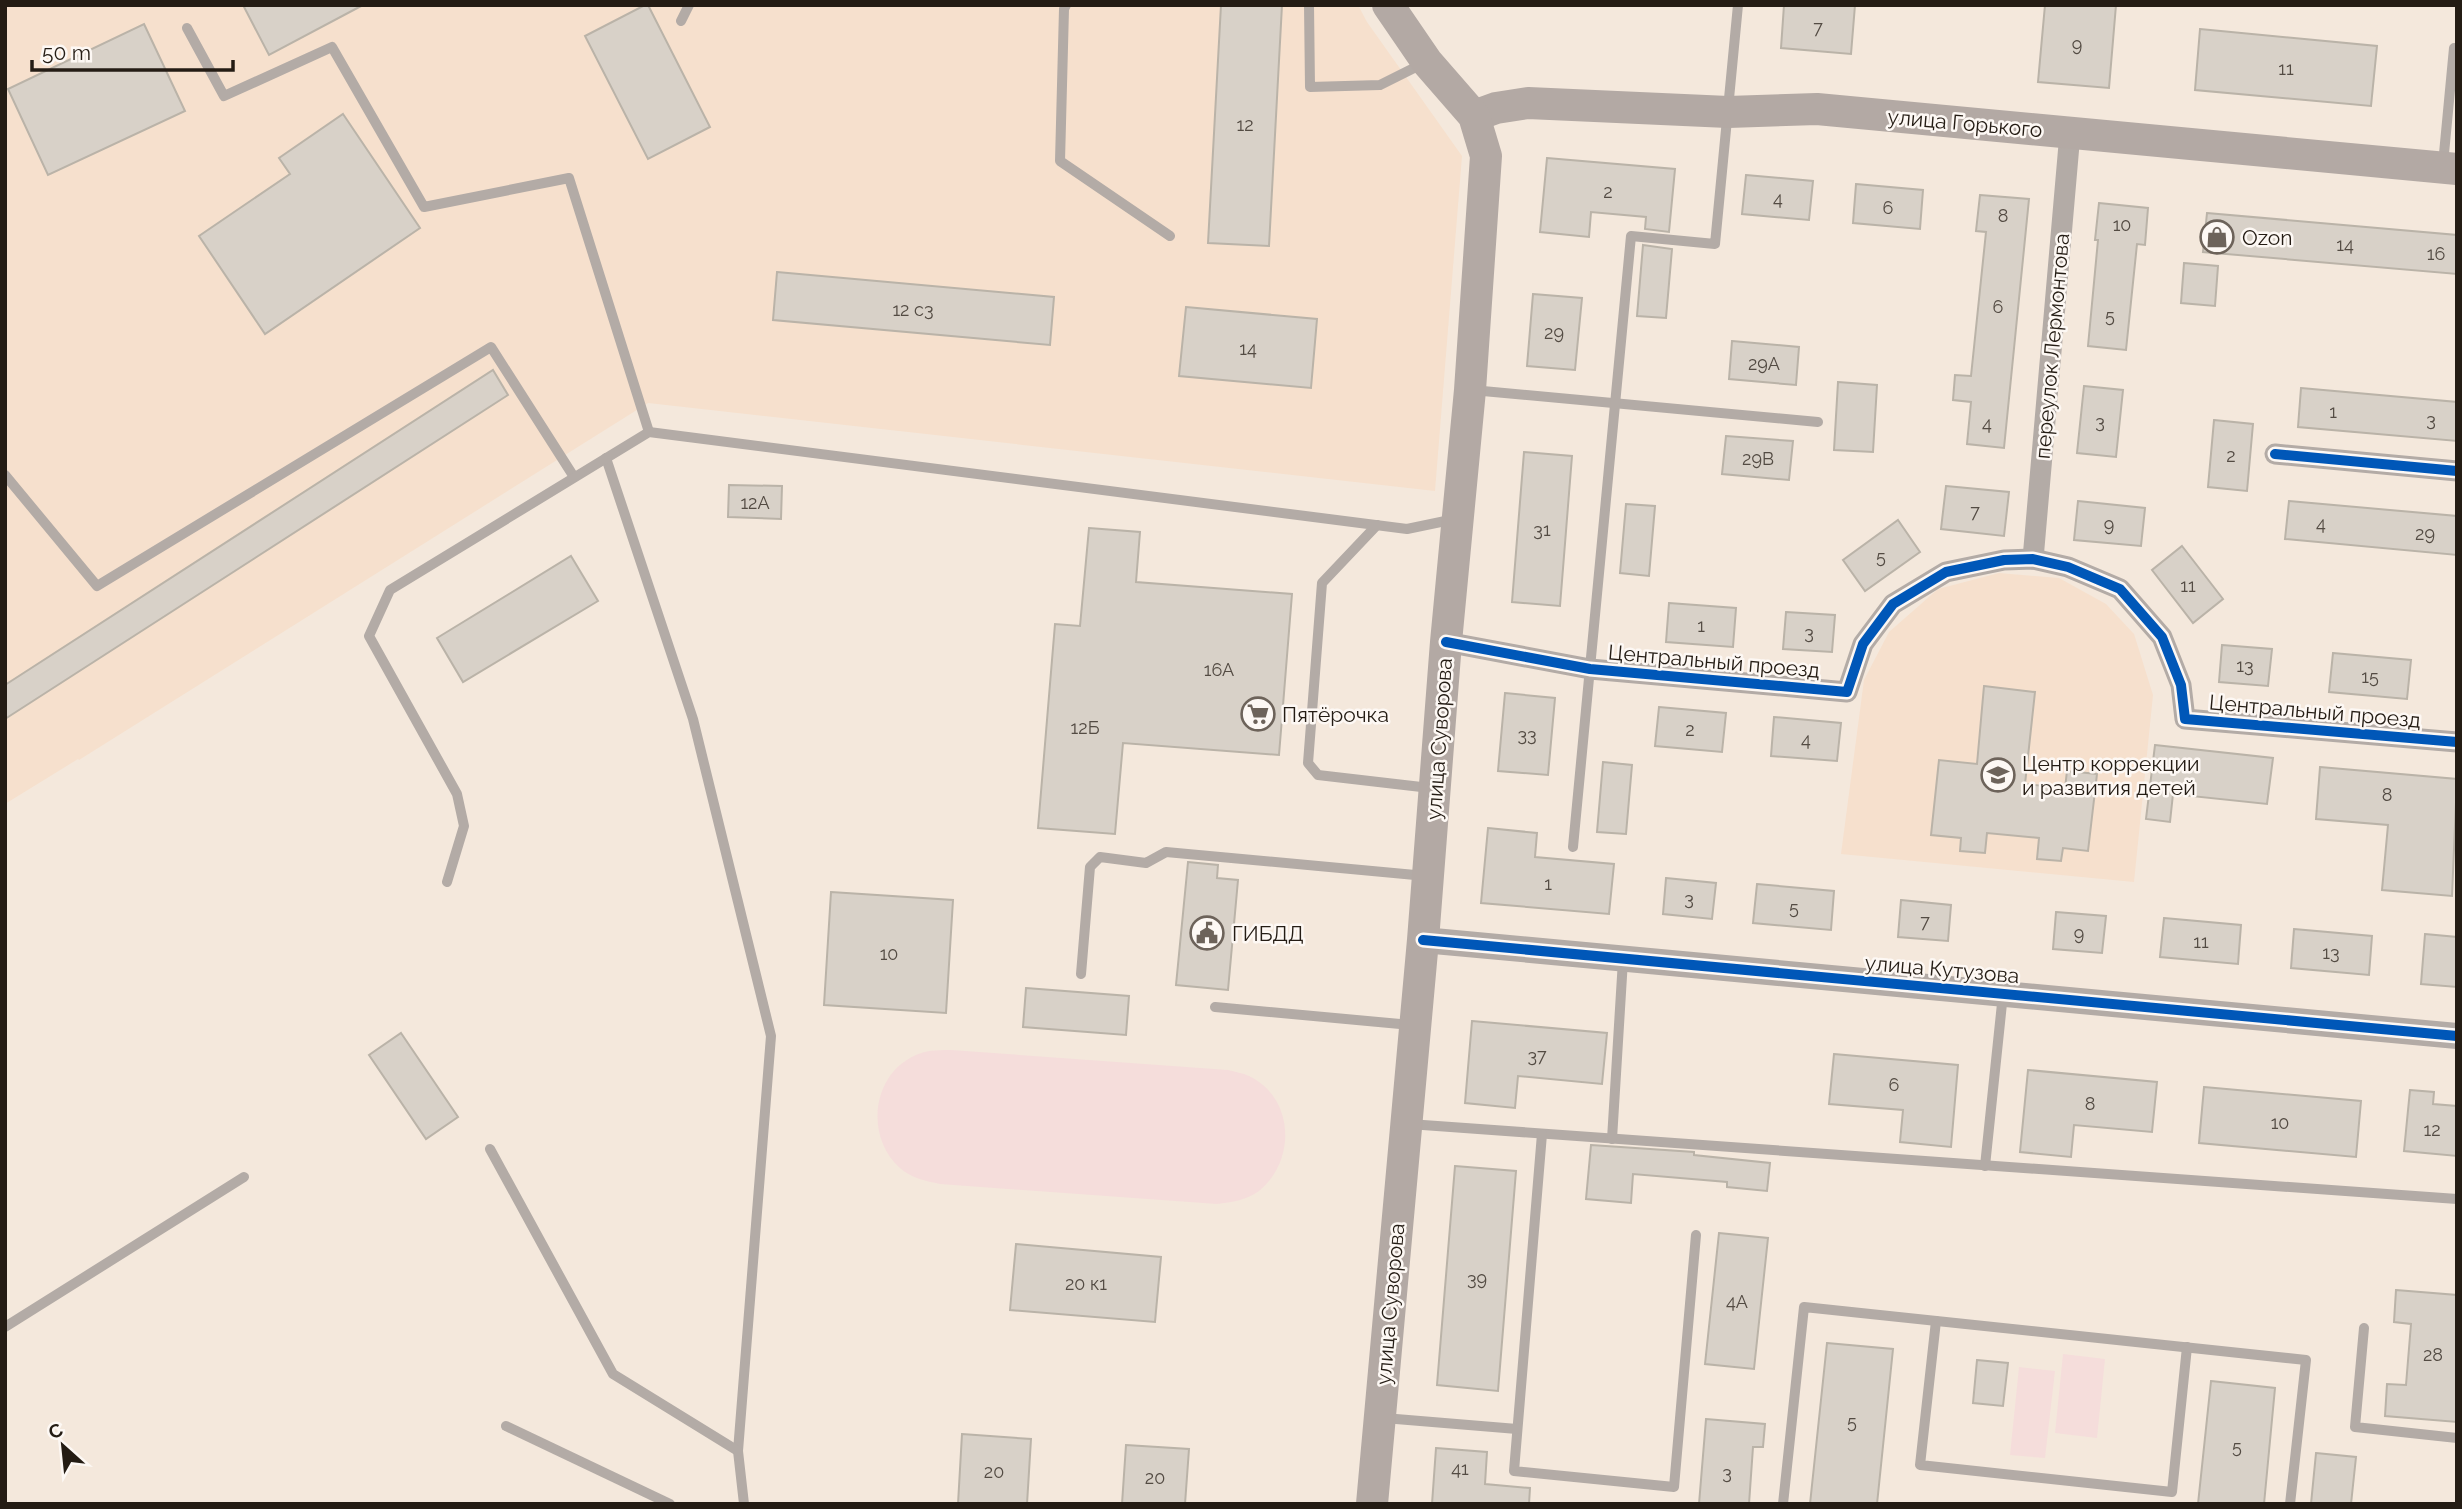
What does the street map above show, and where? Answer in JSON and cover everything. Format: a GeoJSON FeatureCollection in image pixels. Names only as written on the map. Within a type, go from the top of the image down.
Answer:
{"type":"FeatureCollection","features":[{"type":"Feature","properties":{"kind":"main road","name":"улица Суворова"},"geometry":{"type":"LineString","coordinates":[[1372,1504],[1470,390],[1486,156],[1474,116],[1427,62],[1388,5]]}},
{"type":"Feature","properties":{"kind":"main road","name":"улица Горького"},"geometry":{"type":"LineString","coordinates":[[1474,116],[1496,108],[1528,103],[1728,112],[1817,109],[2450,168]]}},
{"type":"Feature","properties":{"kind":"street","name":"переулок Лермонтова"},"geometry":{"type":"LineString","coordinates":[[2034,559],[2070,133]]}},
{"type":"Feature","properties":{"kind":"street"},"geometry":{"type":"LineString","coordinates":[[2275,454],[2457,471]]}},
{"type":"Feature","properties":{"kind":"street","name":"Центральный проезд"},"geometry":{"type":"LineString","coordinates":[[1446,642],[1590,669],[1847,692],[1863,644],[1893,604],[1946,572],[2004,560],[2034,559],[2067,567],[2120,589],[2162,638],[2181,685],[2185,719],[2457,742]]}},
{"type":"Feature","properties":{"kind":"street","name":"улица Кутузова"},"geometry":{"type":"LineString","coordinates":[[1423,940],[2457,1036]]}},
{"type":"Feature","properties":{"kind":"lane"},"geometry":{"type":"LineString","coordinates":[[681,21],[689,5]]}},
{"type":"Feature","properties":{"kind":"lane"},"geometry":{"type":"LineString","coordinates":[[1066,5],[1063,9],[1060,161],[1170,236]]}},
{"type":"Feature","properties":{"kind":"lane"},"geometry":{"type":"LineString","coordinates":[[1309,5],[1310,87],[1368,88],[1427,62]]}},
{"type":"Feature","properties":{"kind":"lane"},"geometry":{"type":"LineString","coordinates":[[1573,848],[1631,236],[1715,244],[1738,5]]}},
{"type":"Feature","properties":{"kind":"lane"},"geometry":{"type":"LineString","coordinates":[[187,27],[224,96],[332,47],[424,207],[569,178],[649,432]]}},
{"type":"Feature","properties":{"kind":"lane"},"geometry":{"type":"LineString","coordinates":[[2450,168],[2454,48]]}},
{"type":"Feature","properties":{"kind":"lane"},"geometry":{"type":"LineString","coordinates":[[5,475],[97,586],[491,347],[574,477]]}},
{"type":"Feature","properties":{"kind":"lane"},"geometry":{"type":"LineString","coordinates":[[1470,390],[1818,422]]}},
{"type":"Feature","properties":{"kind":"lane"},"geometry":{"type":"LineString","coordinates":[[447,882],[464,826],[457,794],[369,636],[390,590],[649,432],[1407,529],[1457,518]]}},
{"type":"Feature","properties":{"kind":"lane"},"geometry":{"type":"LineString","coordinates":[[606,458],[693,719],[771,1036],[738,1451],[744,1504]]}},
{"type":"Feature","properties":{"kind":"lane"},"geometry":{"type":"LineString","coordinates":[[1377,525],[1322,583],[1308,763],[1318,775],[1436,788]]}},
{"type":"Feature","properties":{"kind":"lane"},"geometry":{"type":"LineString","coordinates":[[1081,974],[1090,867],[1100,857],[1146,863],[1166,852],[1428,876]]}},
{"type":"Feature","properties":{"kind":"lane"},"geometry":{"type":"LineString","coordinates":[[1612,1139],[1623,958]]}},
{"type":"Feature","properties":{"kind":"lane"},"geometry":{"type":"LineString","coordinates":[[1986,1166],[2003,994]]}},
{"type":"Feature","properties":{"kind":"lane"},"geometry":{"type":"LineString","coordinates":[[1216,1007],[1415,1025]]}},
{"type":"Feature","properties":{"kind":"lane"},"geometry":{"type":"LineString","coordinates":[[1406,1124],[2457,1199]]}},
{"type":"Feature","properties":{"kind":"lane"},"geometry":{"type":"LineString","coordinates":[[1542,1134],[1514,1471],[1674,1487],[1696,1235]]}},
{"type":"Feature","properties":{"kind":"lane"},"geometry":{"type":"LineString","coordinates":[[490,1149],[613,1374],[738,1451]]}},
{"type":"Feature","properties":{"kind":"lane"},"geometry":{"type":"LineString","coordinates":[[5,1327],[244,1177]]}},
{"type":"Feature","properties":{"kind":"lane"},"geometry":{"type":"LineString","coordinates":[[1783,1504],[1804,1307],[2306,1360],[2290,1504]]}},
{"type":"Feature","properties":{"kind":"lane"},"geometry":{"type":"LineString","coordinates":[[1936,1321],[1920,1465],[2172,1492],[2187,1348]]}},
{"type":"Feature","properties":{"kind":"lane"},"geometry":{"type":"LineString","coordinates":[[2364,1328],[2355,1427],[2457,1438]]}},
{"type":"Feature","properties":{"kind":"lane"},"geometry":{"type":"LineString","coordinates":[[1380,1418],[1517,1429]]}},
{"type":"Feature","properties":{"kind":"lane"},"geometry":{"type":"LineString","coordinates":[[506,1426],[670,1504]]}},
{"type":"Feature","properties":{"kind":"shaded area"},"geometry":{"type":"Polygon","coordinates":[[[5,5],[1358,5],[1367,22],[1462,156],[1435,491],[648,403],[5,804],[5,5]]]}},
{"type":"Feature","properties":{"kind":"shaded area","name":"Центр коррекции и развития детей"},"geometry":{"type":"Polygon","coordinates":[[[1999,573],[2059,578],[2106,604],[2134,634],[2153,695],[2134,882],[1841,854],[1864,680],[1889,632],[1938,589],[1999,573]]]}},
{"type":"Feature","properties":{"kind":"shaded area"},"geometry":{"type":"Polygon","coordinates":[[[951,1050],[1228,1070],[1244,1074],[1264,1086],[1275,1099],[1282,1114],[1285,1130],[1280,1163],[1259,1191],[1239,1200],[1217,1204],[940,1184],[919,1179],[900,1168],[888,1153],[880,1136],[879,1100],[885,1084],[896,1069],[910,1058],[929,1051],[951,1050]]]}},
{"type":"Feature","properties":{"kind":"shaded area"},"geometry":{"type":"Polygon","coordinates":[[[2063,1354],[2105,1359],[2097,1438],[2055,1433],[2063,1354]]]}},
{"type":"Feature","properties":{"kind":"shaded area"},"geometry":{"type":"Polygon","coordinates":[[[2019,1367],[2055,1371],[2045,1458],[2010,1455],[2019,1367]]]}},
{"type":"Feature","properties":{"kind":"building"},"geometry":{"type":"Polygon","coordinates":[[[243,5],[363,5],[269,55],[243,5]]]}},
{"type":"Feature","properties":{"kind":"building"},"geometry":{"type":"Polygon","coordinates":[[[648,5],[710,127],[648,159],[585,36],[648,5]]]}},
{"type":"Feature","properties":{"kind":"building"},"geometry":{"type":"Polygon","coordinates":[[[1221,5],[1282,5],[1269,246],[1208,243],[1221,5]]]}},
{"type":"Feature","properties":{"kind":"building"},"geometry":{"type":"Polygon","coordinates":[[[1784,5],[1855,5],[1851,54],[1781,48],[1784,5]]]}},
{"type":"Feature","properties":{"kind":"building"},"geometry":{"type":"Polygon","coordinates":[[[2045,5],[2116,5],[2109,88],[2038,82],[2045,5]]]}},
{"type":"Feature","properties":{"kind":"building"},"geometry":{"type":"Polygon","coordinates":[[[144,24],[185,111],[48,175],[8,89],[144,24]]]}},
{"type":"Feature","properties":{"kind":"building"},"geometry":{"type":"Polygon","coordinates":[[[2200,29],[2377,46],[2371,106],[2195,90],[2200,29]]]}},
{"type":"Feature","properties":{"kind":"building"},"geometry":{"type":"Polygon","coordinates":[[[343,114],[420,228],[265,334],[199,236],[290,174],[279,158],[343,114]]]}},
{"type":"Feature","properties":{"kind":"building"},"geometry":{"type":"Polygon","coordinates":[[[1547,158],[1675,169],[1669,232],[1645,229],[1646,217],[1591,212],[1589,237],[1540,232],[1547,158]]]}},
{"type":"Feature","properties":{"kind":"building"},"geometry":{"type":"Polygon","coordinates":[[[1746,175],[1813,181],[1809,220],[1742,214],[1746,175]]]}},
{"type":"Feature","properties":{"kind":"building"},"geometry":{"type":"Polygon","coordinates":[[[1856,184],[1923,190],[1920,229],[1853,223],[1856,184]]]}},
{"type":"Feature","properties":{"kind":"building"},"geometry":{"type":"Polygon","coordinates":[[[1980,195],[2029,199],[2004,448],[1967,444],[1971,402],[1953,400],[1955,375],[1971,376],[1986,232],[1976,231],[1980,195]]]}},
{"type":"Feature","properties":{"kind":"building"},"geometry":{"type":"Polygon","coordinates":[[[2099,203],[2148,208],[2145,245],[2137,244],[2126,350],[2088,346],[2099,203]]]}},
{"type":"Feature","properties":{"kind":"building"},"geometry":{"type":"Polygon","coordinates":[[[2207,213],[2457,235],[2457,274],[2203,252],[2207,213]]]}},
{"type":"Feature","properties":{"kind":"building"},"geometry":{"type":"Polygon","coordinates":[[[1643,245],[1672,249],[1666,318],[1637,316],[1643,245]]]}},
{"type":"Feature","properties":{"kind":"building"},"geometry":{"type":"Polygon","coordinates":[[[2184,263],[2218,266],[2215,306],[2181,303],[2184,263]]]}},
{"type":"Feature","properties":{"kind":"building"},"geometry":{"type":"Polygon","coordinates":[[[777,272],[1054,297],[1050,345],[773,320],[777,272]]]}},
{"type":"Feature","properties":{"kind":"building"},"geometry":{"type":"Polygon","coordinates":[[[1533,294],[1582,298],[1575,370],[1527,366],[1533,294]]]}},
{"type":"Feature","properties":{"kind":"building"},"geometry":{"type":"Polygon","coordinates":[[[1186,307],[1317,319],[1311,388],[1179,376],[1186,307]]]}},
{"type":"Feature","properties":{"kind":"building"},"geometry":{"type":"Polygon","coordinates":[[[1732,341],[1799,347],[1796,385],[1729,379],[1732,341]]]}},
{"type":"Feature","properties":{"kind":"building"},"geometry":{"type":"Polygon","coordinates":[[[493,370],[508,395],[5,719],[5,685],[493,370]]]}},
{"type":"Feature","properties":{"kind":"building"},"geometry":{"type":"Polygon","coordinates":[[[1838,382],[1877,385],[1873,452],[1834,450],[1838,382]]]}},
{"type":"Feature","properties":{"kind":"building"},"geometry":{"type":"Polygon","coordinates":[[[2084,386],[2123,390],[2116,457],[2077,453],[2084,386]]]}},
{"type":"Feature","properties":{"kind":"building"},"geometry":{"type":"Polygon","coordinates":[[[2301,388],[2457,402],[2457,441],[2298,427],[2301,388]]]}},
{"type":"Feature","properties":{"kind":"building"},"geometry":{"type":"Polygon","coordinates":[[[2214,420],[2253,424],[2247,491],[2208,487],[2214,420]]]}},
{"type":"Feature","properties":{"kind":"building"},"geometry":{"type":"Polygon","coordinates":[[[1726,436],[1793,441],[1789,480],[1722,474],[1726,436]]]}},
{"type":"Feature","properties":{"kind":"building"},"geometry":{"type":"Polygon","coordinates":[[[1524,452],[1572,456],[1560,606],[1512,602],[1524,452]]]}},
{"type":"Feature","properties":{"kind":"building"},"geometry":{"type":"Polygon","coordinates":[[[729,485],[782,486],[781,519],[728,517],[729,485]]]}},
{"type":"Feature","properties":{"kind":"building"},"geometry":{"type":"Polygon","coordinates":[[[1946,486],[2009,492],[2004,536],[1941,529],[1946,486]]]}},
{"type":"Feature","properties":{"kind":"building"},"geometry":{"type":"Polygon","coordinates":[[[2078,501],[2145,508],[2141,546],[2074,540],[2078,501]]]}},
{"type":"Feature","properties":{"kind":"building"},"geometry":{"type":"Polygon","coordinates":[[[2289,501],[2457,516],[2457,555],[2285,539],[2289,501]]]}},
{"type":"Feature","properties":{"kind":"building"},"geometry":{"type":"Polygon","coordinates":[[[1626,504],[1655,506],[1649,576],[1620,573],[1626,504]]]}},
{"type":"Feature","properties":{"kind":"building"},"geometry":{"type":"Polygon","coordinates":[[[1898,520],[1920,552],[1865,591],[1843,560],[1898,520]]]}},
{"type":"Feature","properties":{"kind":"building"},"geometry":{"type":"Polygon","coordinates":[[[1089,528],[1140,532],[1136,582],[1292,594],[1279,755],[1123,743],[1115,834],[1038,828],[1055,624],[1080,626],[1089,528]]]}},
{"type":"Feature","properties":{"kind":"building"},"geometry":{"type":"Polygon","coordinates":[[[2182,546],[2223,599],[2193,623],[2152,570],[2182,546]]]}},
{"type":"Feature","properties":{"kind":"building"},"geometry":{"type":"Polygon","coordinates":[[[571,556],[598,601],[463,682],[437,638],[571,556]]]}},
{"type":"Feature","properties":{"kind":"building"},"geometry":{"type":"Polygon","coordinates":[[[1669,603],[1736,608],[1733,647],[1666,642],[1669,603]]]}},
{"type":"Feature","properties":{"kind":"building"},"geometry":{"type":"Polygon","coordinates":[[[1786,612],[1835,615],[1832,652],[1783,649],[1786,612]]]}},
{"type":"Feature","properties":{"kind":"building"},"geometry":{"type":"Polygon","coordinates":[[[2222,645],[2272,649],[2268,686],[2219,682],[2222,645]]]}},
{"type":"Feature","properties":{"kind":"building"},"geometry":{"type":"Polygon","coordinates":[[[2333,653],[2411,660],[2407,699],[2329,692],[2333,653]]]}},
{"type":"Feature","properties":{"kind":"building"},"geometry":{"type":"Polygon","coordinates":[[[1984,686],[2035,692],[2025,784],[2065,788],[2067,771],[2097,774],[2088,851],[2063,848],[2061,861],[2037,859],[2039,838],[1987,833],[1985,853],[1960,851],[1961,838],[1931,835],[1939,760],[1977,764],[1984,686]]]}},
{"type":"Feature","properties":{"kind":"building"},"geometry":{"type":"Polygon","coordinates":[[[1505,693],[1555,698],[1548,775],[1498,771],[1505,693]]]}},
{"type":"Feature","properties":{"kind":"building"},"geometry":{"type":"Polygon","coordinates":[[[1659,707],[1726,713],[1722,752],[1655,746],[1659,707]]]}},
{"type":"Feature","properties":{"kind":"building"},"geometry":{"type":"Polygon","coordinates":[[[1774,717],[1841,723],[1837,761],[1771,756],[1774,717]]]}},
{"type":"Feature","properties":{"kind":"building"},"geometry":{"type":"Polygon","coordinates":[[[2155,745],[2273,758],[2267,804],[2173,794],[2170,822],[2146,819],[2155,745]]]}},
{"type":"Feature","properties":{"kind":"building"},"geometry":{"type":"Polygon","coordinates":[[[1603,762],[1632,765],[1626,834],[1597,832],[1603,762]]]}},
{"type":"Feature","properties":{"kind":"building"},"geometry":{"type":"Polygon","coordinates":[[[2320,767],[2457,779],[2452,896],[2382,890],[2388,825],[2316,819],[2320,767]]]}},
{"type":"Feature","properties":{"kind":"building"},"geometry":{"type":"Polygon","coordinates":[[[1488,828],[1537,833],[1535,857],[1614,864],[1609,914],[1481,903],[1488,828]]]}},
{"type":"Feature","properties":{"kind":"building","name":"ГИБДД"},"geometry":{"type":"Polygon","coordinates":[[[1188,862],[1218,865],[1217,878],[1238,880],[1228,990],[1176,985],[1188,862]]]}},
{"type":"Feature","properties":{"kind":"building"},"geometry":{"type":"Polygon","coordinates":[[[1666,878],[1716,883],[1712,919],[1663,914],[1666,878]]]}},
{"type":"Feature","properties":{"kind":"building"},"geometry":{"type":"Polygon","coordinates":[[[1757,884],[1834,891],[1831,930],[1753,923],[1757,884]]]}},
{"type":"Feature","properties":{"kind":"building"},"geometry":{"type":"Polygon","coordinates":[[[831,892],[953,900],[946,1013],[824,1005],[831,892]]]}},
{"type":"Feature","properties":{"kind":"building"},"geometry":{"type":"Polygon","coordinates":[[[1901,900],[1951,905],[1948,941],[1898,937],[1901,900]]]}},
{"type":"Feature","properties":{"kind":"building"},"geometry":{"type":"Polygon","coordinates":[[[2056,912],[2106,916],[2102,953],[2053,949],[2056,912]]]}},
{"type":"Feature","properties":{"kind":"building"},"geometry":{"type":"Polygon","coordinates":[[[2164,918],[2241,925],[2238,964],[2160,957],[2164,918]]]}},
{"type":"Feature","properties":{"kind":"building"},"geometry":{"type":"Polygon","coordinates":[[[2294,929],[2372,936],[2369,975],[2291,968],[2294,929]]]}},
{"type":"Feature","properties":{"kind":"building"},"geometry":{"type":"Polygon","coordinates":[[[2425,934],[2457,937],[2457,987],[2421,984],[2425,934]]]}},
{"type":"Feature","properties":{"kind":"building"},"geometry":{"type":"Polygon","coordinates":[[[1026,988],[1129,996],[1126,1035],[1023,1027],[1026,988]]]}},
{"type":"Feature","properties":{"kind":"building"},"geometry":{"type":"Polygon","coordinates":[[[1472,1021],[1607,1033],[1602,1084],[1518,1076],[1515,1108],[1465,1103],[1472,1021]]]}},
{"type":"Feature","properties":{"kind":"building"},"geometry":{"type":"Polygon","coordinates":[[[401,1033],[458,1117],[426,1139],[369,1055],[401,1033]]]}},
{"type":"Feature","properties":{"kind":"building"},"geometry":{"type":"Polygon","coordinates":[[[1834,1054],[1958,1065],[1951,1147],[1900,1142],[1903,1110],[1829,1104],[1834,1054]]]}},
{"type":"Feature","properties":{"kind":"building"},"geometry":{"type":"Polygon","coordinates":[[[2028,1070],[2157,1082],[2152,1132],[2074,1125],[2071,1157],[2020,1152],[2028,1070]]]}},
{"type":"Feature","properties":{"kind":"building"},"geometry":{"type":"Polygon","coordinates":[[[2204,1087],[2361,1101],[2356,1157],[2199,1143],[2204,1087]]]}},
{"type":"Feature","properties":{"kind":"building"},"geometry":{"type":"Polygon","coordinates":[[[2410,1090],[2434,1092],[2433,1104],[2457,1106],[2457,1156],[2404,1151],[2410,1090]]]}},
{"type":"Feature","properties":{"kind":"building"},"geometry":{"type":"Polygon","coordinates":[[[1591,1145],[1694,1152],[1694,1155],[1770,1163],[1767,1191],[1727,1187],[1727,1182],[1633,1174],[1631,1203],[1586,1199],[1591,1145]]]}},
{"type":"Feature","properties":{"kind":"building"},"geometry":{"type":"Polygon","coordinates":[[[1455,1166],[1516,1171],[1498,1391],[1437,1385],[1455,1166]]]}},
{"type":"Feature","properties":{"kind":"building"},"geometry":{"type":"Polygon","coordinates":[[[1719,1233],[1768,1238],[1754,1369],[1705,1364],[1719,1233]]]}},
{"type":"Feature","properties":{"kind":"building"},"geometry":{"type":"Polygon","coordinates":[[[1016,1244],[1161,1257],[1155,1322],[1010,1310],[1016,1244]]]}},
{"type":"Feature","properties":{"kind":"building"},"geometry":{"type":"Polygon","coordinates":[[[2396,1290],[2457,1295],[2457,1422],[2385,1416],[2387,1384],[2406,1385],[2411,1324],[2394,1322],[2396,1290]]]}},
{"type":"Feature","properties":{"kind":"building"},"geometry":{"type":"Polygon","coordinates":[[[1827,1343],[1893,1349],[1877,1504],[1810,1504],[1827,1343]]]}},
{"type":"Feature","properties":{"kind":"building"},"geometry":{"type":"Polygon","coordinates":[[[1977,1360],[2008,1363],[2003,1406],[1973,1403],[1977,1360]]]}},
{"type":"Feature","properties":{"kind":"building"},"geometry":{"type":"Polygon","coordinates":[[[2211,1381],[2275,1388],[2264,1504],[2198,1504],[2211,1381]]]}},
{"type":"Feature","properties":{"kind":"building"},"geometry":{"type":"Polygon","coordinates":[[[1706,1419],[1765,1424],[1763,1447],[1753,1447],[1749,1504],[1699,1504],[1706,1419]]]}},
{"type":"Feature","properties":{"kind":"building"},"geometry":{"type":"Polygon","coordinates":[[[962,1434],[1031,1439],[1027,1504],[958,1504],[962,1434]]]}},
{"type":"Feature","properties":{"kind":"building"},"geometry":{"type":"Polygon","coordinates":[[[1126,1445],[1189,1449],[1185,1504],[1122,1504],[1126,1445]]]}},
{"type":"Feature","properties":{"kind":"building"},"geometry":{"type":"Polygon","coordinates":[[[1436,1448],[1487,1452],[1485,1484],[1530,1488],[1529,1504],[1432,1504],[1436,1448]]]}},
{"type":"Feature","properties":{"kind":"building"},"geometry":{"type":"Polygon","coordinates":[[[2316,1453],[2356,1457],[2351,1504],[2311,1504],[2316,1453]]]}},
{"type":"Feature","properties":{"kind":"cycle path"},"geometry":{"type":"LineString","coordinates":[[2275,454],[2457,471]]}},
{"type":"Feature","properties":{"kind":"cycle path"},"geometry":{"type":"LineString","coordinates":[[1446,642],[1590,669],[1847,692],[1863,644],[1893,604],[1946,572],[2004,560],[2033,559],[2068,567],[2120,589],[2162,637],[2181,685],[2185,719],[2457,742]]}},
{"type":"Feature","properties":{"kind":"cycle path"},"geometry":{"type":"LineString","coordinates":[[1423,940],[2457,1036]]}},
{"type":"Feature","properties":{"kind":"place","name":"Ozon"},"geometry":{"type":"Point","coordinates":[2217,237]}},
{"type":"Feature","properties":{"kind":"place","name":"Пятёрочка"},"geometry":{"type":"Point","coordinates":[1258,714]}},
{"type":"Feature","properties":{"kind":"place","name":"Центр коррекции и развития детей"},"geometry":{"type":"Point","coordinates":[1998,775]}},
{"type":"Feature","properties":{"kind":"place","name":"ГИБДД"},"geometry":{"type":"Point","coordinates":[1207,933]}}]}
